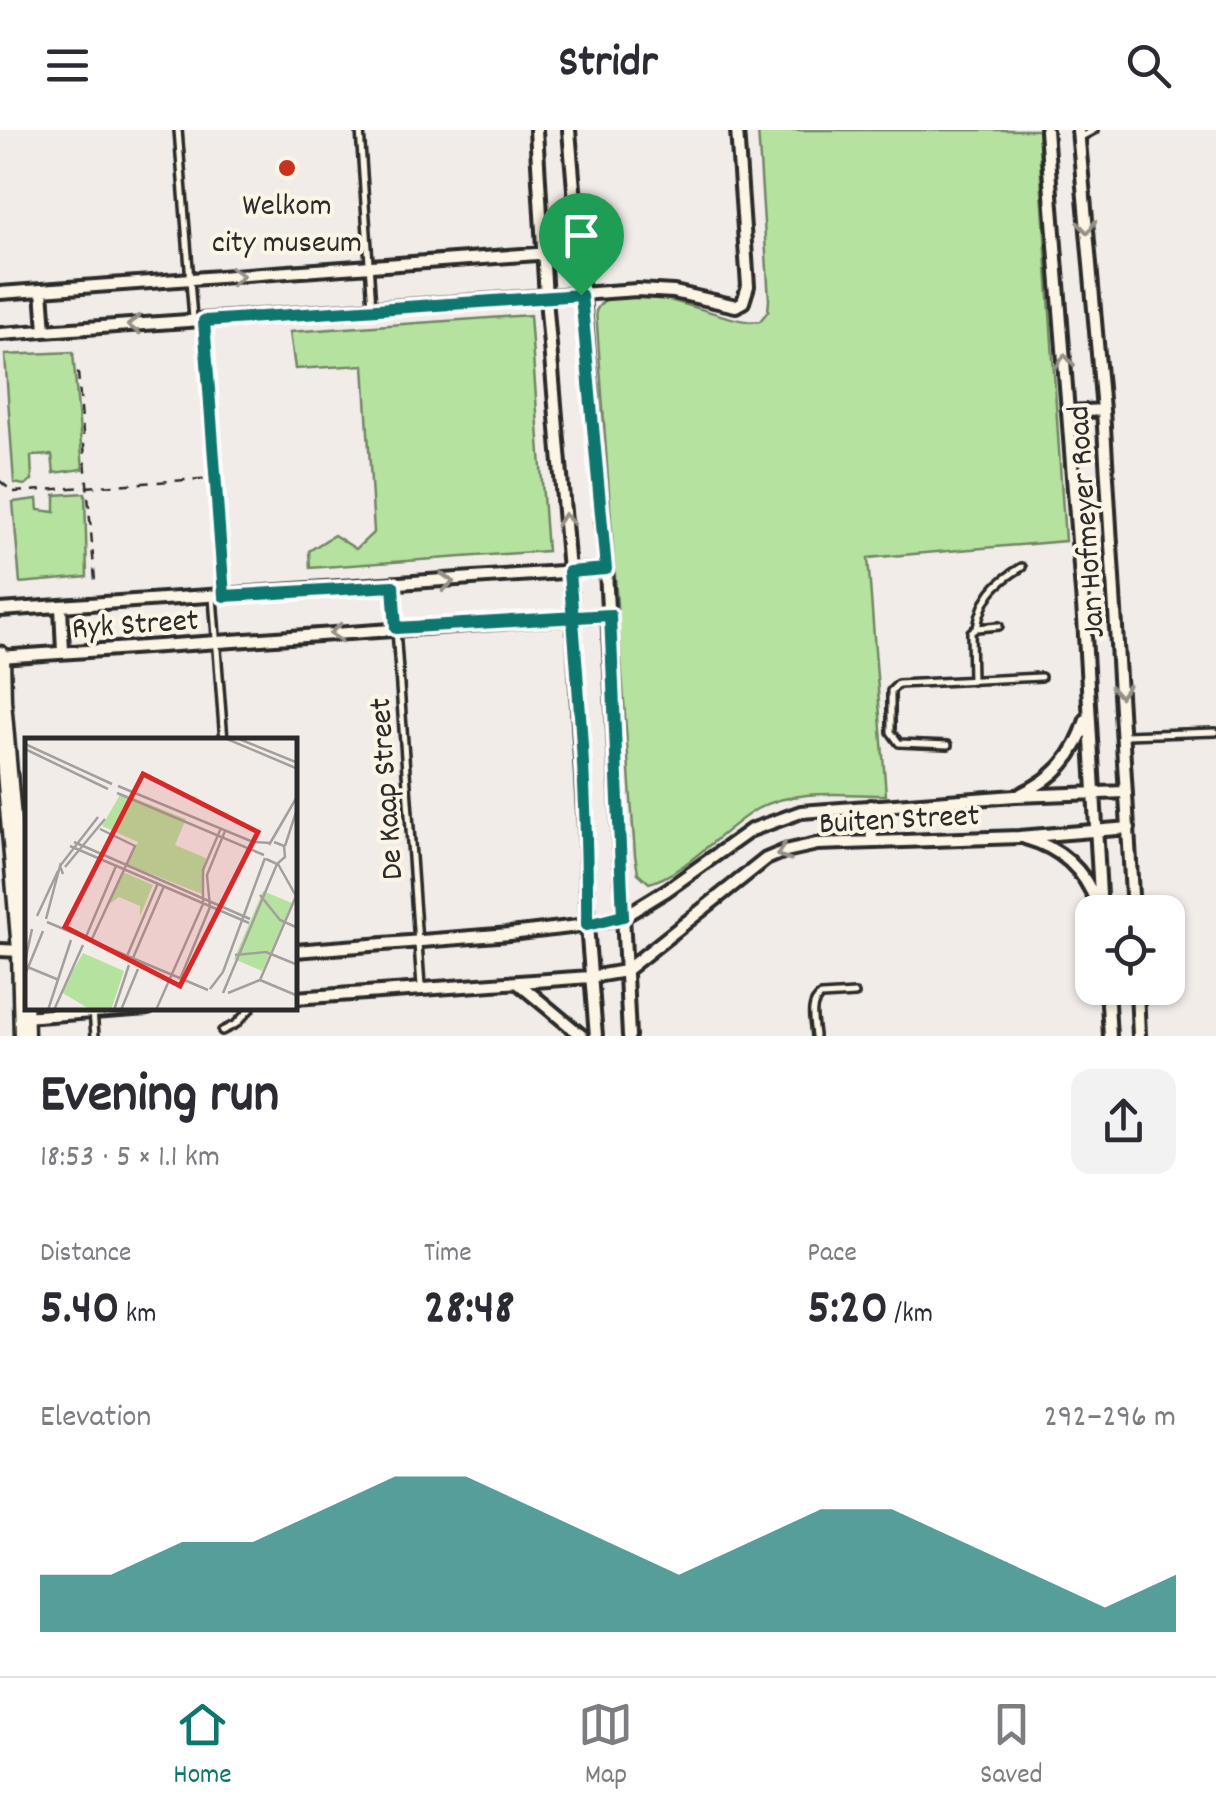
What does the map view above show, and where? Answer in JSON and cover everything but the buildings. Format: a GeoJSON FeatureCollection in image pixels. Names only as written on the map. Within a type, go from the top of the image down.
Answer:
{"type":"FeatureCollection","features":[{"type":"Feature","properties":{"kind":"main road"},"geometry":{"type":"LineString","coordinates":[[0,657],[6,810],[25,952],[24,1027]]}},
{"type":"Feature","properties":{"kind":"street"},"geometry":{"type":"LineString","coordinates":[[536,130],[573,618],[596,1036]]}},
{"type":"Feature","properties":{"kind":"street"},"geometry":{"type":"LineString","coordinates":[[569,130],[610,615],[630,1036]]}},
{"type":"Feature","properties":{"kind":"street"},"geometry":{"type":"LineString","coordinates":[[0,334],[656,290],[726,306],[743,302],[748,286],[737,130]]}},
{"type":"Feature","properties":{"kind":"street","name":"Jan Hofmeyer Road"},"geometry":{"type":"LineString","coordinates":[[1046,130],[1069,412],[1099,895]]}},
{"type":"Feature","properties":{"kind":"street","name":"Jan Hofmeyer Road"},"geometry":{"type":"LineString","coordinates":[[1078,134],[1103,410],[1132,895]]}},
{"type":"Feature","properties":{"kind":"street"},"geometry":{"type":"LineString","coordinates":[[0,293],[578,252]]}},
{"type":"Feature","properties":{"kind":"street"},"geometry":{"type":"LineString","coordinates":[[42,290],[45,331]]}},
{"type":"Feature","properties":{"kind":"street"},"geometry":{"type":"LineString","coordinates":[[1069,412],[1103,410]]}},
{"type":"Feature","properties":{"kind":"street","name":"Ryk Street"},"geometry":{"type":"LineString","coordinates":[[0,610],[606,569]]}},
{"type":"Feature","properties":{"kind":"street"},"geometry":{"type":"LineString","coordinates":[[61,607],[63,652]]}},
{"type":"Feature","properties":{"kind":"street","name":"Ryk Street"},"geometry":{"type":"LineString","coordinates":[[0,657],[610,615]]}},
{"type":"Feature","properties":{"kind":"street"},"geometry":{"type":"LineString","coordinates":[[1015,796],[1058,771],[1076,746],[1088,714]]}},
{"type":"Feature","properties":{"kind":"street","name":"Buiten Street"},"geometry":{"type":"LineString","coordinates":[[298,951],[587,925],[623,916],[751,830],[800,812],[1126,792]]}},
{"type":"Feature","properties":{"kind":"street"},"geometry":{"type":"LineString","coordinates":[[870,806],[872,840]]}},
{"type":"Feature","properties":{"kind":"street","name":"Buiten Street"},"geometry":{"type":"LineString","coordinates":[[298,998],[590,978],[625,971],[766,860],[784,851],[817,844],[1128,828]]}},
{"type":"Feature","properties":{"kind":"street"},"geometry":{"type":"LineString","coordinates":[[1019,836],[1054,849],[1070,860],[1093,895]]}},
{"type":"Feature","properties":{"kind":"street"},"geometry":{"type":"LineString","coordinates":[[0,950],[25,952]]}},
{"type":"Feature","properties":{"kind":"street"},"geometry":{"type":"LineString","coordinates":[[518,983],[582,1036]]}},
{"type":"Feature","properties":{"kind":"street"},"geometry":{"type":"LineString","coordinates":[[1108,1005],[1110,1036]]}},
{"type":"Feature","properties":{"kind":"street"},"geometry":{"type":"LineString","coordinates":[[1138,1005],[1140,1036]]}},
{"type":"Feature","properties":{"kind":"street"},"geometry":{"type":"LineString","coordinates":[[24,1027],[89,1011]]}},
{"type":"Feature","properties":{"kind":"lane"},"geometry":{"type":"LineString","coordinates":[[178,130],[190,279],[198,321]]}},
{"type":"Feature","properties":{"kind":"lane"},"geometry":{"type":"LineString","coordinates":[[360,130],[372,310]]}},
{"type":"Feature","properties":{"kind":"lane"},"geometry":{"type":"LineString","coordinates":[[1078,134],[1094,130]]}},
{"type":"Feature","properties":{"kind":"lane"},"geometry":{"type":"LineString","coordinates":[[972,680],[969,638],[977,628],[980,607],[1002,578],[1022,568]]}},
{"type":"Feature","properties":{"kind":"lane","name":"De Kaap Street"},"geometry":{"type":"LineString","coordinates":[[393,586],[421,989]]}},
{"type":"Feature","properties":{"kind":"lane"},"geometry":{"type":"LineString","coordinates":[[219,596],[217,641],[224,738]]}},
{"type":"Feature","properties":{"kind":"lane"},"geometry":{"type":"LineString","coordinates":[[977,628],[999,626]]}},
{"type":"Feature","properties":{"kind":"lane"},"geometry":{"type":"LineString","coordinates":[[948,744],[900,743],[891,732],[891,691],[898,684],[1041,677]]}},
{"type":"Feature","properties":{"kind":"lane"},"geometry":{"type":"LineString","coordinates":[[1122,735],[1216,732]]}},
{"type":"Feature","properties":{"kind":"lane"},"geometry":{"type":"LineString","coordinates":[[815,1036],[816,999],[855,994]]}},
{"type":"Feature","properties":{"kind":"lane"},"geometry":{"type":"LineString","coordinates":[[222,1031],[248,1011]]}},
{"type":"Feature","properties":{"kind":"path"},"geometry":{"type":"LineString","coordinates":[[198,321],[215,478],[219,596]]}},
{"type":"Feature","properties":{"kind":"path"},"geometry":{"type":"LineString","coordinates":[[78,372],[95,581]]}},
{"type":"Feature","properties":{"kind":"path"},"geometry":{"type":"LineString","coordinates":[[0,482],[13,492],[215,478]]}},
{"type":"Feature","properties":{"kind":"green space"},"geometry":{"type":"Polygon","coordinates":[[[758,130],[1038,130],[1065,541],[868,558],[886,795],[820,794],[772,802],[745,817],[675,871],[649,883],[638,873],[635,855],[596,311],[608,298],[649,295],[744,321],[760,321],[768,311],[769,300],[758,130]]]}},
{"type":"Feature","properties":{"kind":"green space"},"geometry":{"type":"Polygon","coordinates":[[[530,315],[547,551],[310,568],[309,551],[334,535],[356,549],[374,532],[364,365],[295,369],[290,332],[530,315]]]}},
{"type":"Feature","properties":{"kind":"green space"},"geometry":{"type":"Polygon","coordinates":[[[73,352],[83,469],[54,473],[52,455],[31,456],[32,481],[24,485],[14,483],[5,355],[73,352]]]}},
{"type":"Feature","properties":{"kind":"green space"},"geometry":{"type":"Polygon","coordinates":[[[85,493],[87,577],[20,583],[13,502],[37,499],[38,510],[55,512],[55,495],[85,493]]]}},
{"type":"Feature","properties":{"kind":"place","name":"Welkom city museum"},"geometry":{"type":"Point","coordinates":[287,168]}},
{"type":"Feature","properties":{"kind":"route"},"geometry":{"type":"LineString","coordinates":[[581,295],[204,321],[224,596],[393,586],[396,628],[573,618],[610,615],[623,916],[587,925],[586,847],[573,618],[569,572],[606,569],[581,295]]}}]}
